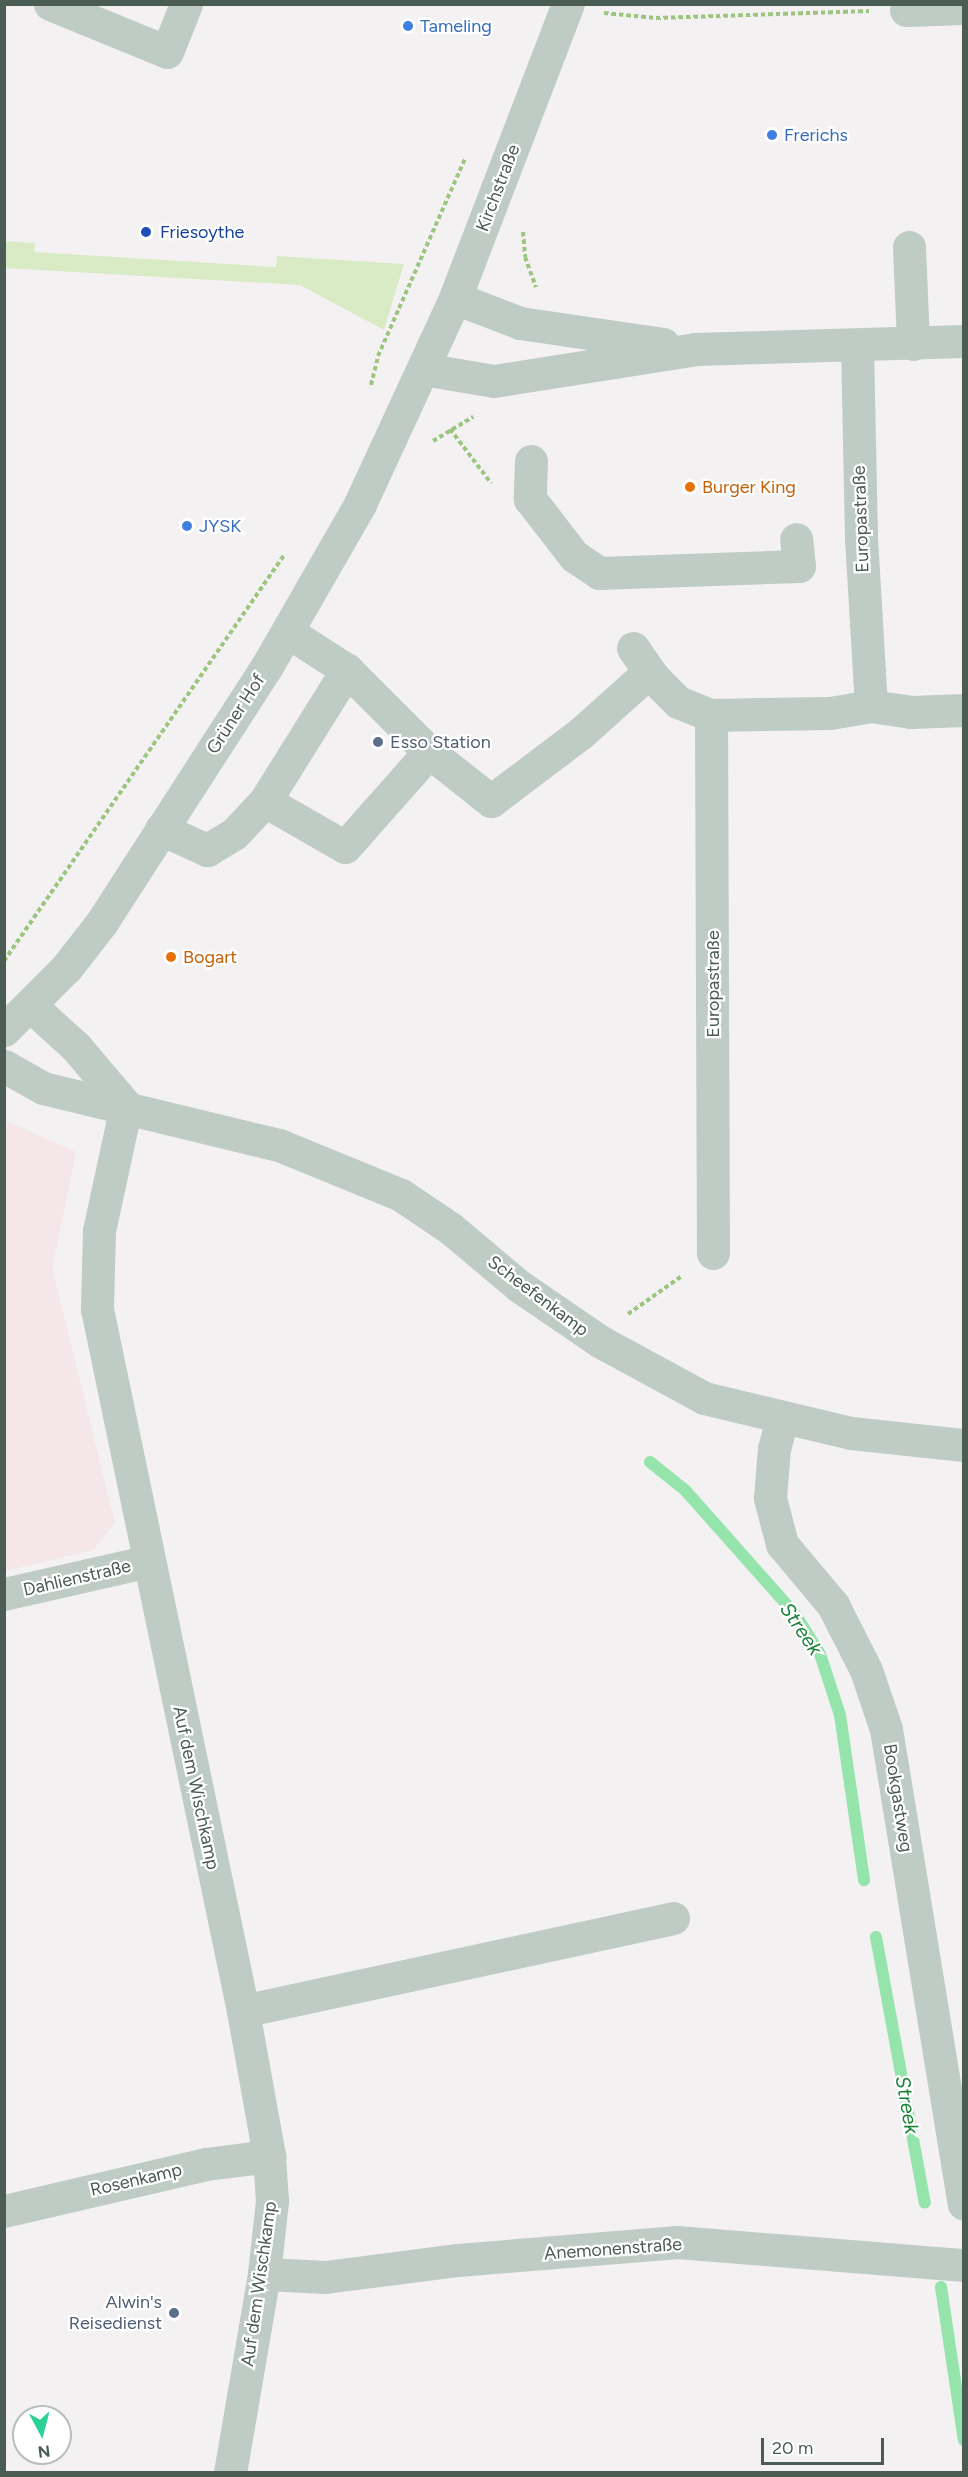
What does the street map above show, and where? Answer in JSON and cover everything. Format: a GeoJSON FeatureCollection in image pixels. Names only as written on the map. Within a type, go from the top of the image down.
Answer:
{"type":"FeatureCollection","features":[{"type":"Feature","properties":{"kind":"street"},"geometry":{"type":"LineString","coordinates":[[64,7],[166,52],[186,4]]}},
{"type":"Feature","properties":{"kind":"street","name":"Kirchstraße"},"geometry":{"type":"LineString","coordinates":[[423,369],[455,297],[568,4]]}},
{"type":"Feature","properties":{"kind":"street"},"geometry":{"type":"LineString","coordinates":[[906,10],[963,8]]}},
{"type":"Feature","properties":{"kind":"street"},"geometry":{"type":"LineString","coordinates":[[909,247],[913,344]]}},
{"type":"Feature","properties":{"kind":"street"},"geometry":{"type":"LineString","coordinates":[[455,297],[520,322],[695,349]]}},
{"type":"Feature","properties":{"kind":"street"},"geometry":{"type":"LineString","coordinates":[[423,369],[494,381],[695,349],[857,346],[963,341]]}},
{"type":"Feature","properties":{"kind":"street","name":"Europastraße"},"geometry":{"type":"LineString","coordinates":[[857,346],[861,538],[871,706]]}},
{"type":"Feature","properties":{"kind":"street","name":"Grüner Hof"},"geometry":{"type":"LineString","coordinates":[[4,1030],[31,1006],[102,922],[288,632],[360,504],[423,369]]}},
{"type":"Feature","properties":{"kind":"street"},"geometry":{"type":"LineString","coordinates":[[531,461],[530,499],[574,556],[598,573],[799,566],[796,539]]}},
{"type":"Feature","properties":{"kind":"street"},"geometry":{"type":"LineString","coordinates":[[288,632],[347,670],[429,752],[491,801],[581,733],[641,660],[678,702],[711,715],[830,713],[871,706],[911,712],[963,710]]}},
{"type":"Feature","properties":{"kind":"street"},"geometry":{"type":"LineString","coordinates":[[161,829],[207,850],[234,834],[265,801],[347,670]]}},
{"type":"Feature","properties":{"kind":"street","name":"Europastraße"},"geometry":{"type":"LineString","coordinates":[[711,715],[713,1253]]}},
{"type":"Feature","properties":{"kind":"street"},"geometry":{"type":"LineString","coordinates":[[265,801],[345,847],[429,752]]}},
{"type":"Feature","properties":{"kind":"street"},"geometry":{"type":"LineString","coordinates":[[31,1006],[76,1047],[126,1106]]}},
{"type":"Feature","properties":{"kind":"street","name":"Scheefenkamp"},"geometry":{"type":"LineString","coordinates":[[4,1066],[43,1088],[126,1106],[279,1145],[401,1195],[602,1342],[705,1398],[782,1419],[851,1433],[963,1445]]}},
{"type":"Feature","properties":{"kind":"street","name":"Auf dem Wischkamp"},"geometry":{"type":"LineString","coordinates":[[126,1106],[99,1232],[98,1309],[243,2011],[269,2156],[272,2201],[264,2274],[230,2472]]}},
{"type":"Feature","properties":{"kind":"street","name":"Bookgastweg"},"geometry":{"type":"LineString","coordinates":[[782,1419],[774,1448],[770,1498],[783,1544],[833,1605],[866,1670],[886,1730],[963,2204]]}},
{"type":"Feature","properties":{"kind":"street","name":"Dahlienstraße"},"geometry":{"type":"LineString","coordinates":[[4,1594],[149,1561]]}},
{"type":"Feature","properties":{"kind":"street"},"geometry":{"type":"LineString","coordinates":[[243,2011],[673,1918]]}},
{"type":"Feature","properties":{"kind":"street","name":"Rosenkamp"},"geometry":{"type":"LineString","coordinates":[[4,2211],[206,2164],[269,2156]]}},
{"type":"Feature","properties":{"kind":"street","name":"Anemonenstraße"},"geometry":{"type":"LineString","coordinates":[[264,2274],[325,2277],[458,2260],[677,2242],[963,2265]]}},
{"type":"Feature","properties":{"kind":"path"},"geometry":{"type":"LineString","coordinates":[[603,13],[657,18],[906,10]]}},
{"type":"Feature","properties":{"kind":"path"},"geometry":{"type":"LineString","coordinates":[[370,388],[378,356],[467,154]]}},
{"type":"Feature","properties":{"kind":"path"},"geometry":{"type":"LineString","coordinates":[[4,961],[287,549]]}},
{"type":"Feature","properties":{"kind":"path"},"geometry":{"type":"LineString","coordinates":[[602,1342],[619,1321],[713,1253]]}},
{"type":"Feature","properties":{"kind":"shaded area"},"geometry":{"type":"Polygon","coordinates":[[[4,1120],[76,1152],[52,1268],[115,1523],[93,1550],[5,1571],[4,1120]]]}},
{"type":"Feature","properties":{"kind":"green space"},"geometry":{"type":"Polygon","coordinates":[[[4,241],[35,243],[34,252],[276,267],[277,256],[404,264],[384,330],[300,285],[5,268],[4,241]]]}},
{"type":"Feature","properties":{"kind":"waterway","name":"Streek"},"geometry":{"type":"LineString","coordinates":[[650,1462],[685,1490],[795,1614],[820,1654],[840,1715],[864,1880]]}},
{"type":"Feature","properties":{"kind":"waterway","name":"Streek"},"geometry":{"type":"LineString","coordinates":[[876,1937],[925,2203]]}},
{"type":"Feature","properties":{"kind":"waterway","name":"Streek"},"geometry":{"type":"LineString","coordinates":[[941,2287],[964,2440]]}},
{"type":"Feature","properties":{"kind":"place","name":"Tameling"},"geometry":{"type":"Point","coordinates":[408,26]}},
{"type":"Feature","properties":{"kind":"place","name":"Frerichs"},"geometry":{"type":"Point","coordinates":[772,135]}},
{"type":"Feature","properties":{"kind":"place","name":"Friesoythe"},"geometry":{"type":"Point","coordinates":[146,232]}},
{"type":"Feature","properties":{"kind":"place","name":"Burger King"},"geometry":{"type":"Point","coordinates":[690,487]}},
{"type":"Feature","properties":{"kind":"place","name":"JYSK"},"geometry":{"type":"Point","coordinates":[187,526]}},
{"type":"Feature","properties":{"kind":"place","name":"Esso Station"},"geometry":{"type":"Point","coordinates":[378,742]}},
{"type":"Feature","properties":{"kind":"place","name":"Bogart"},"geometry":{"type":"Point","coordinates":[171,957]}},
{"type":"Feature","properties":{"kind":"place","name":"Alwin's Reisedienst"},"geometry":{"type":"Point","coordinates":[174,2313]}}]}
